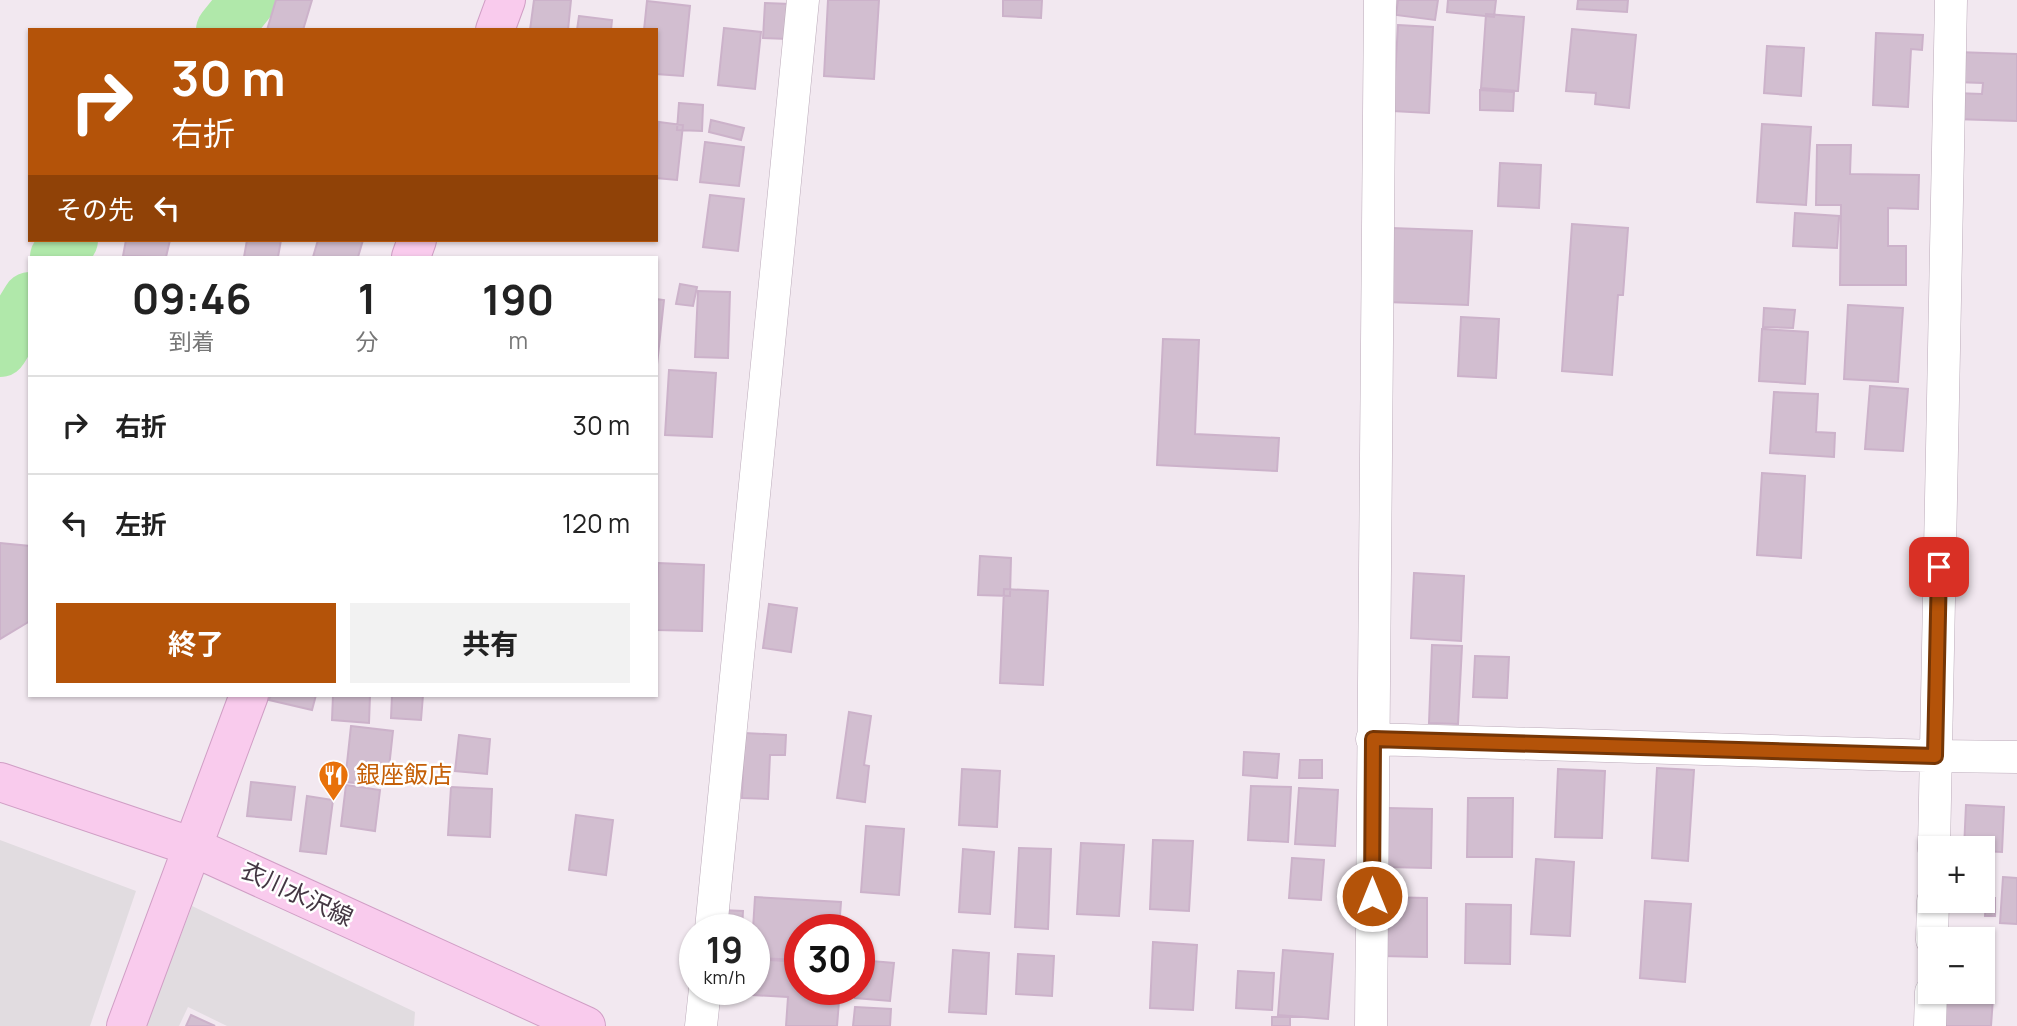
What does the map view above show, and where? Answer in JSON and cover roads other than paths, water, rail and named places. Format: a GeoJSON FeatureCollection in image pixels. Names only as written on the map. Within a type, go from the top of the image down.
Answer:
{"type":"FeatureCollection","features":[{"type":"Feature","properties":{"kind":"main road"},"geometry":{"type":"LineString","coordinates":[[496,28],[506,0]]}},
{"type":"Feature","properties":{"kind":"main road"},"geometry":{"type":"LineString","coordinates":[[126,1026],[248,697]]}},
{"type":"Feature","properties":{"kind":"main road","name":"衣川水沢線"},"geometry":{"type":"LineString","coordinates":[[0,782],[193,847],[586,1026]]}},
{"type":"Feature","properties":{"kind":"street"},"geometry":{"type":"LineString","coordinates":[[712,914],[803,0]]}},
{"type":"Feature","properties":{"kind":"street"},"geometry":{"type":"LineString","coordinates":[[1371,1026],[1380,0]]}},
{"type":"Feature","properties":{"kind":"street"},"geometry":{"type":"LineString","coordinates":[[1934,836],[1951,0]]}},
{"type":"Feature","properties":{"kind":"street"},"geometry":{"type":"LineString","coordinates":[[1373,739],[2017,757]]}},
{"type":"Feature","properties":{"kind":"street"},"geometry":{"type":"LineString","coordinates":[[1930,1026],[1931,1004]]}},
{"type":"Feature","properties":{"kind":"street"},"geometry":{"type":"LineString","coordinates":[[701,1026],[703,1005]]}},
{"type":"Feature","properties":{"kind":"waterway"},"geometry":{"type":"LineString","coordinates":[[226,28],[248,0]]}},
{"type":"Feature","properties":{"kind":"waterway"},"geometry":{"type":"LineString","coordinates":[[59,256],[69,242]]}},
{"type":"Feature","properties":{"kind":"waterway"},"geometry":{"type":"LineString","coordinates":[[0,349],[28,303]]}},
{"type":"Feature","properties":{"kind":"place","name":"銀座飯店"},"geometry":{"type":"Point","coordinates":[333,802]}}]}
